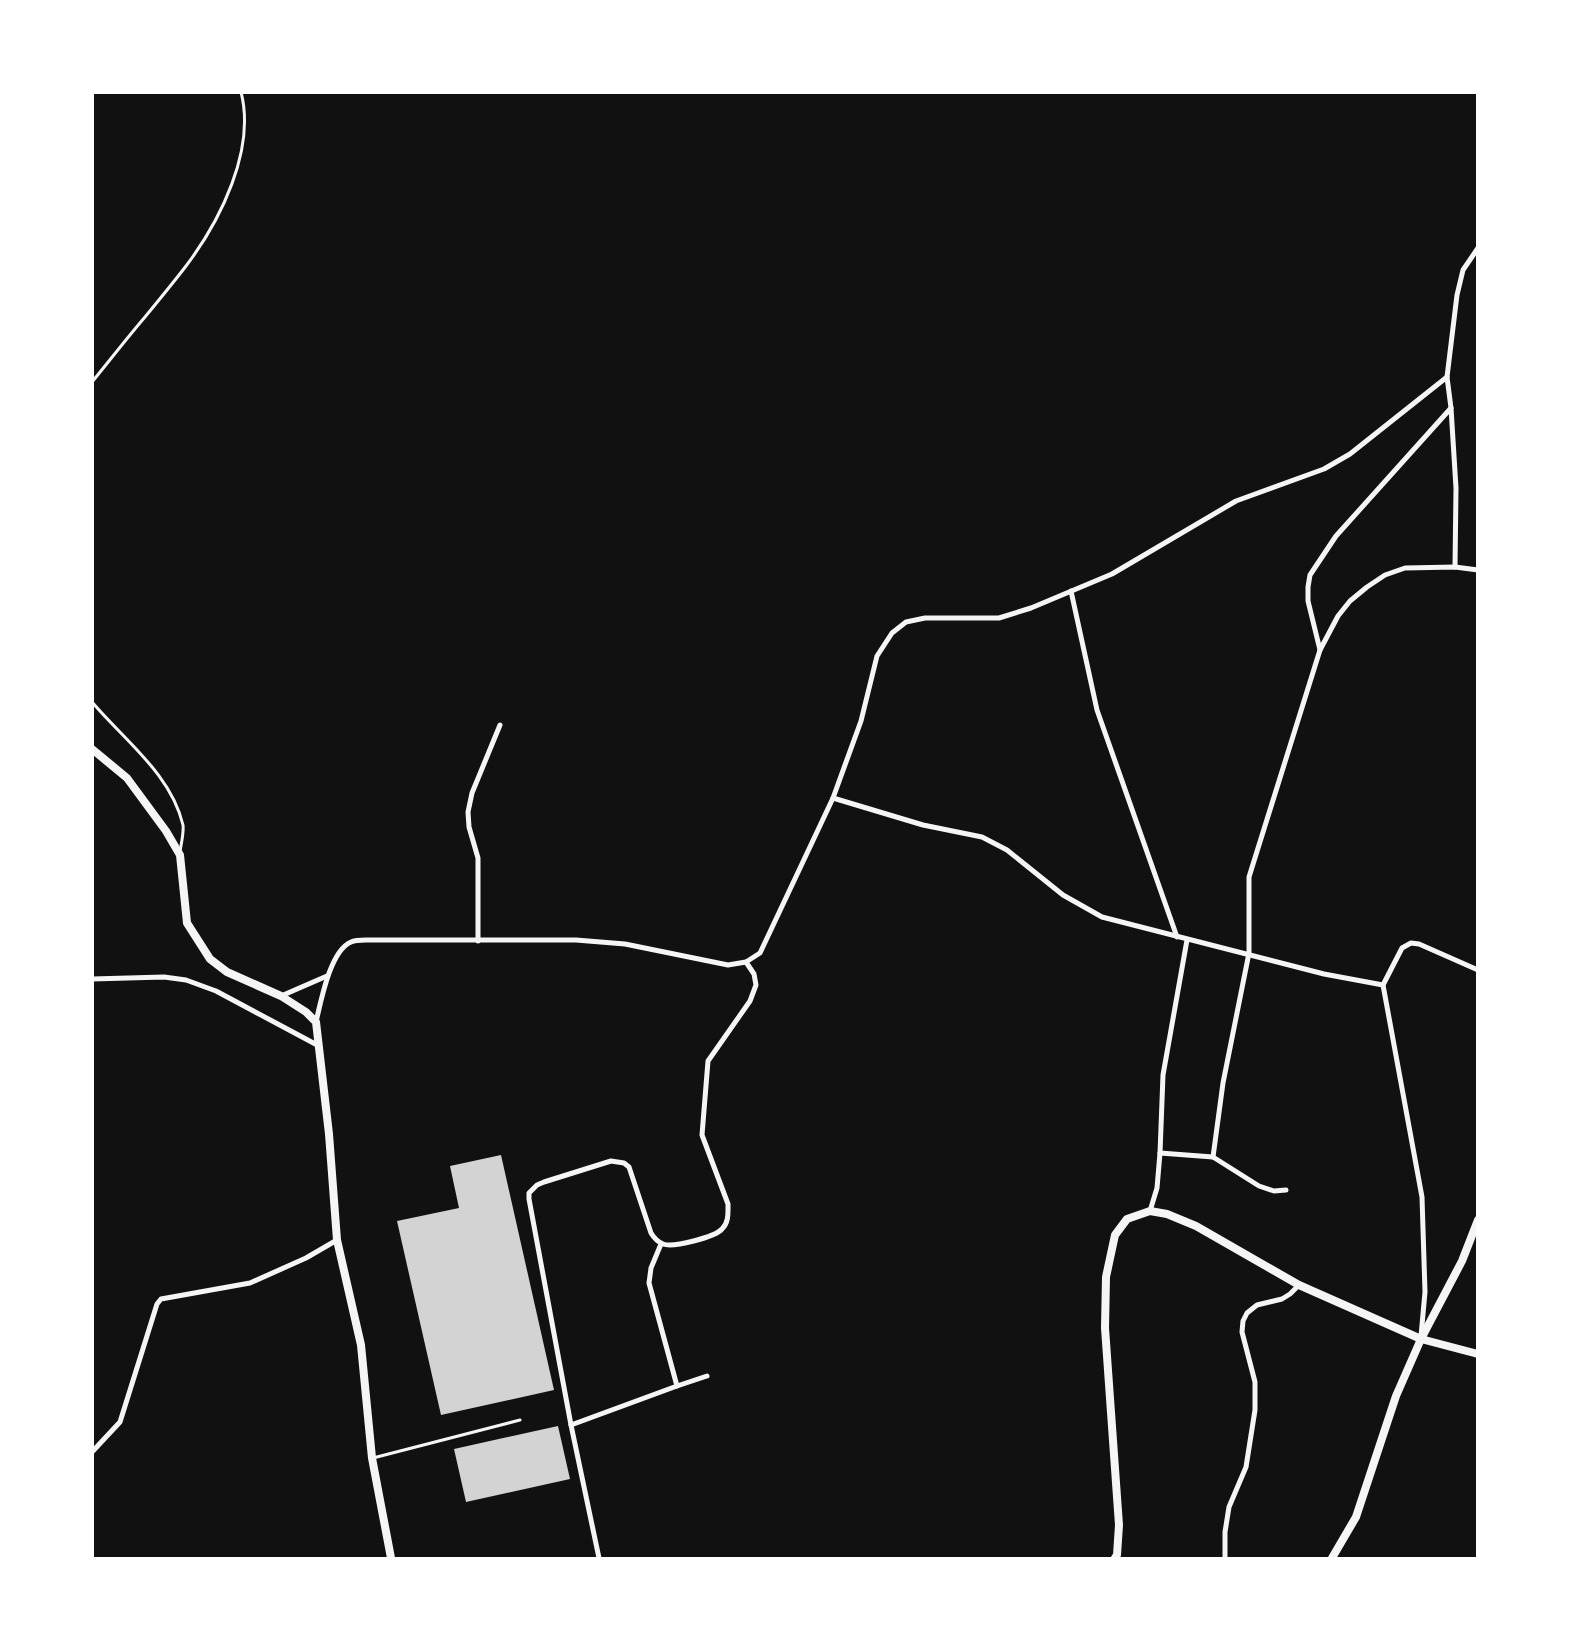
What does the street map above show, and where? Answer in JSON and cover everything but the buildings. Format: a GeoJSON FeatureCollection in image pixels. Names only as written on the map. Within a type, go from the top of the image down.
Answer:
{"type":"FeatureCollection","features":[{"type":"Feature","properties":{"kind":"street"},"geometry":{"type":"LineString","coordinates":[[1456,568],[1456,488],[1451,408],[1446,377],[1457,295],[1463,270],[1478,248]]}},
{"type":"Feature","properties":{"kind":"street"},"geometry":{"type":"LineString","coordinates":[[391,1558],[372,1458],[360,1345],[337,1240],[329,1134],[316,1022],[327,976],[340,950],[351,941],[366,940],[586,941],[624,944],[728,965],[746,962],[760,953],[833,798],[861,721],[877,656],[892,633],[906,622],[925,618],[999,618],[1031,608],[1112,574],[1236,501],[1324,469],[1350,454],[1446,377]]}},
{"type":"Feature","properties":{"kind":"street"},"geometry":{"type":"LineString","coordinates":[[1320,650],[1308,601],[1310,575],[1336,536],[1451,408]]}},
{"type":"Feature","properties":{"kind":"street"},"geometry":{"type":"LineString","coordinates":[[1213,1157],[1223,1083],[1249,954],[1249,877],[1320,650],[1338,616],[1350,601],[1385,575],[1405,568],[1478,570]]}},
{"type":"Feature","properties":{"kind":"street"},"geometry":{"type":"LineString","coordinates":[[1071,591],[1097,710],[1177,937]]}},
{"type":"Feature","properties":{"kind":"street"},"geometry":{"type":"LineString","coordinates":[[478,941],[478,858],[469,827],[468,812],[472,793],[500,725]]}},
{"type":"Feature","properties":{"kind":"street"},"geometry":{"type":"LineString","coordinates":[[92,749],[127,778],[166,831],[180,855],[187,923],[210,959],[228,972],[281,996],[306,1012],[316,1022]]}},
{"type":"Feature","properties":{"kind":"street"},"geometry":{"type":"LineString","coordinates":[[833,798],[923,825],[982,837],[1007,850],[1063,895],[1102,917],[1324,974],[1384,985]]}},
{"type":"Feature","properties":{"kind":"street"},"geometry":{"type":"LineString","coordinates":[[1150,1211],[1157,1188],[1163,1075],[1187,940]]}},
{"type":"Feature","properties":{"kind":"street"},"geometry":{"type":"LineString","coordinates":[[1421,1340],[1425,1292],[1422,1197],[1384,985],[1402,948],[1411,943],[1419,944],[1478,970]]}},
{"type":"Feature","properties":{"kind":"street"},"geometry":{"type":"LineString","coordinates":[[599,1558],[571,1425],[529,1193],[536,1185],[611,1161],[624,1163],[629,1167],[652,1234],[661,1244],[678,1244],[716,1234],[723,1229],[727,1222],[728,1204],[702,1135],[707,1070],[708,1061],[750,1000],[756,985],[754,974],[746,962]]}},
{"type":"Feature","properties":{"kind":"street"},"geometry":{"type":"LineString","coordinates":[[281,996],[327,976]]}},
{"type":"Feature","properties":{"kind":"street"},"geometry":{"type":"LineString","coordinates":[[92,979],[164,977],[186,980],[216,991],[319,1046]]}},
{"type":"Feature","properties":{"kind":"street"},"geometry":{"type":"LineString","coordinates":[[1160,1153],[1213,1157],[1259,1186],[1274,1191],[1286,1190]]}},
{"type":"Feature","properties":{"kind":"street"},"geometry":{"type":"LineString","coordinates":[[1115,1558],[1117,1555],[1119,1525],[1105,1328],[1106,1277],[1115,1235],[1127,1219],[1150,1211],[1166,1214],[1196,1226],[1299,1285],[1421,1340],[1478,1354]]}},
{"type":"Feature","properties":{"kind":"street"},"geometry":{"type":"LineString","coordinates":[[1332,1558],[1356,1517],[1396,1396],[1421,1340],[1462,1261],[1478,1220]]}},
{"type":"Feature","properties":{"kind":"street"},"geometry":{"type":"LineString","coordinates":[[92,1452],[120,1422],[156,1304],[161,1298],[250,1283],[306,1258],[337,1240]]}},
{"type":"Feature","properties":{"kind":"street"},"geometry":{"type":"LineString","coordinates":[[661,1244],[651,1268],[650,1283],[677,1386]]}},
{"type":"Feature","properties":{"kind":"street"},"geometry":{"type":"LineString","coordinates":[[1225,1558],[1225,1532],[1229,1507],[1246,1467],[1255,1410],[1255,1382],[1242,1332],[1243,1322],[1247,1313],[1257,1305],[1282,1299],[1299,1285]]}},
{"type":"Feature","properties":{"kind":"street"},"geometry":{"type":"LineString","coordinates":[[571,1425],[707,1376]]}},
{"type":"Feature","properties":{"kind":"lane"},"geometry":{"type":"LineString","coordinates":[[92,382],[187,265],[223,206],[239,167],[245,130],[241,92]]}},
{"type":"Feature","properties":{"kind":"lane"},"geometry":{"type":"LineString","coordinates":[[92,702],[148,761],[172,795],[183,827],[180,855]]}},
{"type":"Feature","properties":{"kind":"lane"},"geometry":{"type":"LineString","coordinates":[[372,1458],[520,1420]]}}]}
